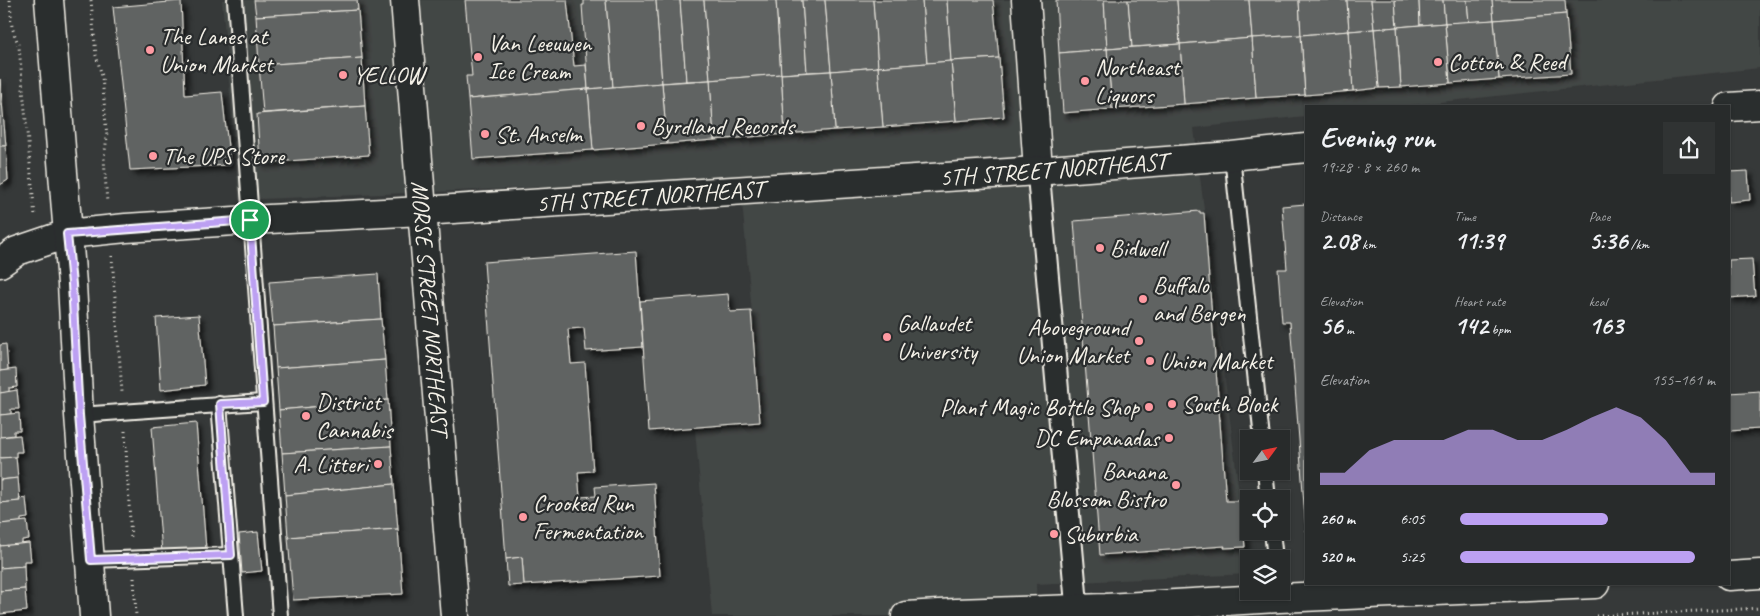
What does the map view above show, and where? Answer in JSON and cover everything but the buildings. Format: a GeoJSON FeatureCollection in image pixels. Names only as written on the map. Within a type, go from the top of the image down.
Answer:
{"type":"FeatureCollection","features":[{"type":"Feature","properties":{"kind":"street"},"geometry":{"type":"LineString","coordinates":[[49,0],[72,284],[79,415],[94,616]]}},
{"type":"Feature","properties":{"kind":"street","name":"MORSE STREET NORTHEAST"},"geometry":{"type":"LineString","coordinates":[[405,0],[455,616]]}},
{"type":"Feature","properties":{"kind":"street"},"geometry":{"type":"LineString","coordinates":[[1026,0],[1038,170],[1063,612]]}},
{"type":"Feature","properties":{"kind":"street"},"geometry":{"type":"LineString","coordinates":[[1730,107],[1760,105]]}},
{"type":"Feature","properties":{"kind":"street","name":"5TH STREET NORTHEAST"},"geometry":{"type":"LineString","coordinates":[[0,262],[17,252],[67,234],[250,220],[422,212],[1038,170],[1232,156],[1305,148]]}},
{"type":"Feature","properties":{"kind":"street"},"geometry":{"type":"LineString","coordinates":[[1730,576],[1760,574]]}},
{"type":"Feature","properties":{"kind":"street"},"geometry":{"type":"LineString","coordinates":[[1290,594],[1563,585]]}},
{"type":"Feature","properties":{"kind":"street"},"geometry":{"type":"LineString","coordinates":[[906,616],[956,612],[1063,612],[1240,597]]}},
{"type":"Feature","properties":{"kind":"lane"},"geometry":{"type":"LineString","coordinates":[[235,0],[280,616]]}},
{"type":"Feature","properties":{"kind":"lane"},"geometry":{"type":"LineString","coordinates":[[1232,156],[1261,430]]}},
{"type":"Feature","properties":{"kind":"lane"},"geometry":{"type":"LineString","coordinates":[[79,415],[263,402]]}},
{"type":"Feature","properties":{"kind":"lane"},"geometry":{"type":"LineString","coordinates":[[220,404],[236,616]]}},
{"type":"Feature","properties":{"kind":"lane"},"geometry":{"type":"LineString","coordinates":[[91,560],[231,555]]}},
{"type":"Feature","properties":{"kind":"path"},"geometry":{"type":"LineString","coordinates":[[10,0],[12,27],[19,47],[32,188]]}},
{"type":"Feature","properties":{"kind":"path"},"geometry":{"type":"LineString","coordinates":[[91,0],[96,55],[103,85],[107,137],[104,158],[105,168]]}},
{"type":"Feature","properties":{"kind":"path"},"geometry":{"type":"LineString","coordinates":[[118,332],[119,349]]}},
{"type":"Feature","properties":{"kind":"path"},"geometry":{"type":"LineString","coordinates":[[128,469],[129,499]]}},
{"type":"Feature","properties":{"kind":"path"},"geometry":{"type":"LineString","coordinates":[[1596,616],[1760,608]]}},
{"type":"Feature","properties":{"kind":"shaded area"},"geometry":{"type":"Polygon","coordinates":[[[222,0],[1760,0],[1760,68],[1411,105],[1305,105],[1305,116],[1194,128],[1240,501],[1240,540],[1245,540],[1246,550],[1240,550],[1240,574],[1036,584],[1037,616],[712,616],[695,430],[762,425],[740,179],[239,200],[222,0]]]}},
{"type":"Feature","properties":{"kind":"place","name":"The Lanes at Union Market"},"geometry":{"type":"Point","coordinates":[150,50]}},
{"type":"Feature","properties":{"kind":"place","name":"Van Leeuwen Ice Cream"},"geometry":{"type":"Point","coordinates":[478,57]}},
{"type":"Feature","properties":{"kind":"place","name":"Cotton & Reed"},"geometry":{"type":"Point","coordinates":[1438,62]}},
{"type":"Feature","properties":{"kind":"place","name":"YELLOW"},"geometry":{"type":"Point","coordinates":[343,75]}},
{"type":"Feature","properties":{"kind":"place","name":"Northeast Liquors"},"geometry":{"type":"Point","coordinates":[1085,81]}},
{"type":"Feature","properties":{"kind":"place","name":"Byrdland Records"},"geometry":{"type":"Point","coordinates":[641,126]}},
{"type":"Feature","properties":{"kind":"place","name":"St. Anselm"},"geometry":{"type":"Point","coordinates":[485,134]}},
{"type":"Feature","properties":{"kind":"place","name":"The UPS Store"},"geometry":{"type":"Point","coordinates":[153,156]}},
{"type":"Feature","properties":{"kind":"place","name":"Bidwell"},"geometry":{"type":"Point","coordinates":[1100,248]}},
{"type":"Feature","properties":{"kind":"place","name":"Buffalo and Bergen"},"geometry":{"type":"Point","coordinates":[1143,299]}},
{"type":"Feature","properties":{"kind":"place","name":"Gallaudet University"},"geometry":{"type":"Point","coordinates":[887,337]}},
{"type":"Feature","properties":{"kind":"place","name":"Aboveground Union Market"},"geometry":{"type":"Point","coordinates":[1139,341]}},
{"type":"Feature","properties":{"kind":"place","name":"Union Market"},"geometry":{"type":"Point","coordinates":[1150,361]}},
{"type":"Feature","properties":{"kind":"place","name":"South Block"},"geometry":{"type":"Point","coordinates":[1172,404]}},
{"type":"Feature","properties":{"kind":"place","name":"Plant Magic Bottle Shop"},"geometry":{"type":"Point","coordinates":[1149,407]}},
{"type":"Feature","properties":{"kind":"place","name":"District Cannabis"},"geometry":{"type":"Point","coordinates":[306,416]}},
{"type":"Feature","properties":{"kind":"place","name":"DC Empanadas"},"geometry":{"type":"Point","coordinates":[1169,438]}},
{"type":"Feature","properties":{"kind":"place","name":"A. Litteri"},"geometry":{"type":"Point","coordinates":[378,464]}},
{"type":"Feature","properties":{"kind":"place","name":"Banana Blossom Bistro"},"geometry":{"type":"Point","coordinates":[1176,485]}},
{"type":"Feature","properties":{"kind":"place","name":"Crooked Run Fermentation"},"geometry":{"type":"Point","coordinates":[523,517]}},
{"type":"Feature","properties":{"kind":"place","name":"Suburbia"},"geometry":{"type":"Point","coordinates":[1054,534]}},
{"type":"Feature","properties":{"kind":"route"},"geometry":{"type":"LineString","coordinates":[[250,220],[263,402],[220,404],[231,555],[91,560],[67,234],[250,220]]}}]}
